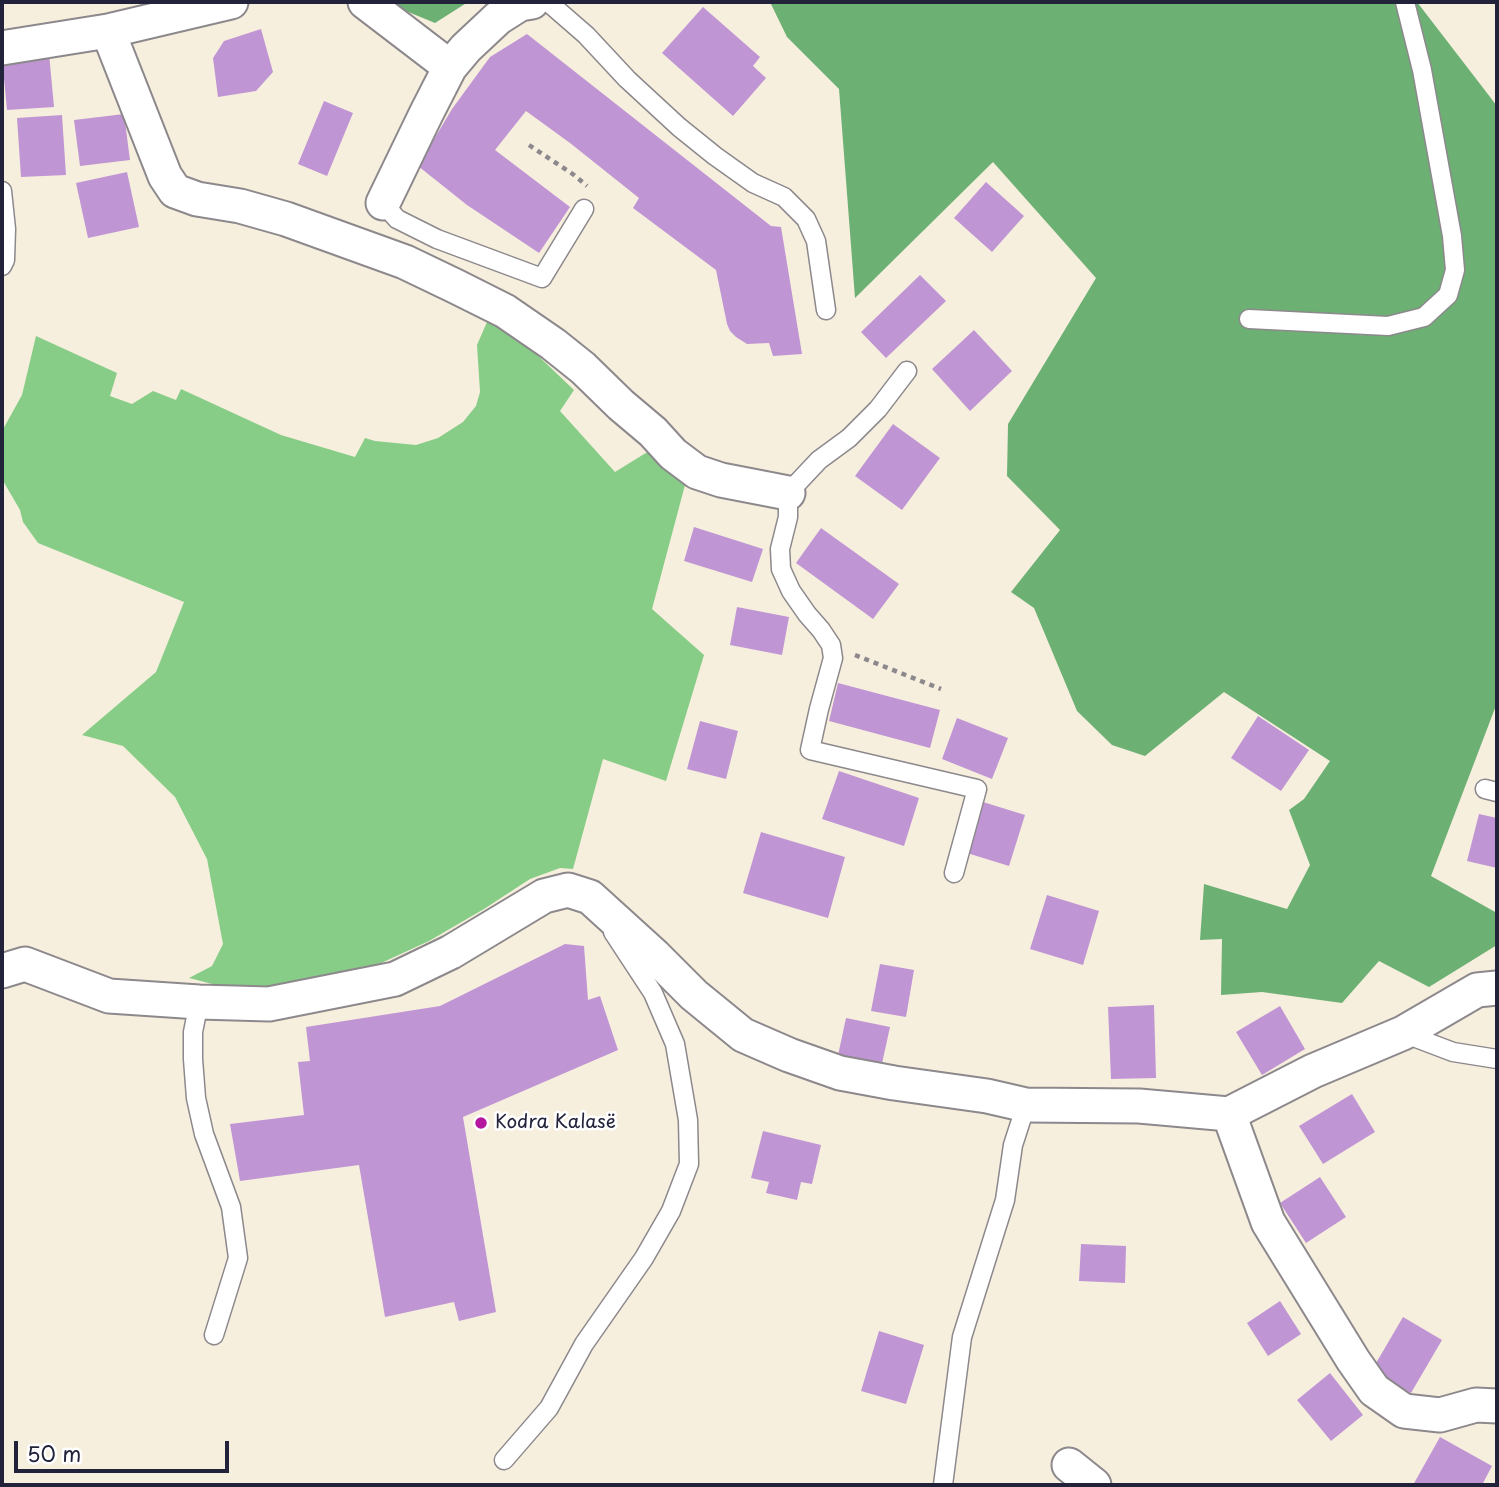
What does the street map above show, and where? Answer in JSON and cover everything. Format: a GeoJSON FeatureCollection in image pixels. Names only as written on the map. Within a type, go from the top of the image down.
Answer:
{"type":"FeatureCollection","features":[{"type":"Feature","properties":{"kind":"street"},"geometry":{"type":"LineString","coordinates":[[2,48],[108,31],[231,2]]}},
{"type":"Feature","properties":{"kind":"street"},"geometry":{"type":"LineString","coordinates":[[365,2],[450,68]]}},
{"type":"Feature","properties":{"kind":"street"},"geometry":{"type":"LineString","coordinates":[[383,204],[450,68],[466,48],[498,18],[520,4],[532,2]]}},
{"type":"Feature","properties":{"kind":"street"},"geometry":{"type":"LineString","coordinates":[[108,31],[165,176],[175,191],[197,199],[240,206],[286,219],[405,262],[455,286],[505,311],[553,344],[653,432],[673,454],[697,471],[721,480],[788,493]]}},
{"type":"Feature","properties":{"kind":"street"},"geometry":{"type":"LineString","coordinates":[[2,971],[25,964],[109,996],[269,1004],[395,979],[451,952],[544,896],[568,890],[590,897],[694,995],[743,1035],[840,1073],[987,1096],[1026,1105],[1139,1106],[1229,1114],[1313,1071],[1403,1033],[1477,990],[1497,988]]}},
{"type":"Feature","properties":{"kind":"street"},"geometry":{"type":"LineString","coordinates":[[1229,1114],[1268,1222],[1374,1390],[1404,1411],[1440,1415],[1476,1405],[1497,1406]]}},
{"type":"Feature","properties":{"kind":"lane"},"geometry":{"type":"LineString","coordinates":[[548,2],[586,35],[642,94],[679,127],[753,183],[784,197],[806,219],[816,241],[826,310]]}},
{"type":"Feature","properties":{"kind":"lane"},"geometry":{"type":"LineString","coordinates":[[1250,319],[1388,326],[1424,317],[1448,295],[1455,270],[1452,236],[1422,70],[1405,2]]}},
{"type":"Feature","properties":{"kind":"lane"},"geometry":{"type":"LineString","coordinates":[[2,191],[6,229],[5,260],[2,266]]}},
{"type":"Feature","properties":{"kind":"lane"},"geometry":{"type":"LineString","coordinates":[[383,204],[397,219],[437,239],[542,278],[584,209]]}},
{"type":"Feature","properties":{"kind":"lane"},"geometry":{"type":"LineString","coordinates":[[906,371],[878,409],[849,438],[819,460],[788,493],[788,517],[780,549],[781,569],[791,591],[831,645],[833,658],[810,750],[977,789],[954,873]]}},
{"type":"Feature","properties":{"kind":"lane"},"geometry":{"type":"LineString","coordinates":[[504,1460],[549,1408],[584,1344],[644,1258],[671,1211],[689,1164],[688,1120],[675,1044],[653,993],[590,897]]}},
{"type":"Feature","properties":{"kind":"lane"},"geometry":{"type":"LineString","coordinates":[[198,1002],[193,1032],[196,1098],[204,1134],[232,1207],[238,1258],[215,1335]]}},
{"type":"Feature","properties":{"kind":"lane"},"geometry":{"type":"LineString","coordinates":[[1403,1033],[1453,1052],[1497,1059]]}},
{"type":"Feature","properties":{"kind":"lane"},"geometry":{"type":"LineString","coordinates":[[943,1485],[962,1337],[1005,1200],[1013,1145],[1026,1105]]}},
{"type":"Feature","properties":{"kind":"path"},"geometry":{"type":"LineString","coordinates":[[529,145],[587,186]]}},
{"type":"Feature","properties":{"kind":"path"},"geometry":{"type":"LineString","coordinates":[[831,645],[941,689]]}},
{"type":"Feature","properties":{"kind":"green space"},"geometry":{"type":"Polygon","coordinates":[[[391,2],[468,2],[435,23],[391,2]]]}},
{"type":"Feature","properties":{"kind":"green space"},"geometry":{"type":"Polygon","coordinates":[[[770,2],[1417,2],[1497,106],[1497,703],[1431,876],[1497,913],[1497,945],[1429,987],[1379,961],[1342,1003],[1262,992],[1221,995],[1222,939],[1200,940],[1204,884],[1287,909],[1310,865],[1289,810],[1304,799],[1330,761],[1224,692],[1145,756],[1112,745],[1077,711],[1034,608],[1011,592],[1060,530],[1007,476],[1008,424],[1096,278],[993,162],[855,298],[839,89],[787,37],[770,2]]]}},
{"type":"Feature","properties":{"kind":"green space"},"geometry":{"type":"Polygon","coordinates":[[[487,322],[506,331],[531,349],[574,390],[560,411],[615,472],[649,451],[685,485],[652,609],[704,655],[666,781],[603,759],[573,869],[560,868],[530,879],[429,941],[379,964],[264,994],[189,978],[212,966],[223,944],[207,859],[175,797],[123,746],[82,735],[156,672],[184,602],[38,543],[23,522],[20,510],[2,479],[2,431],[22,395],[36,336],[117,373],[110,396],[132,404],[153,391],[176,400],[181,389],[281,435],[355,457],[365,438],[416,445],[438,438],[463,422],[476,406],[480,392],[477,345],[487,322]]]}},
{"type":"Feature","properties":{"kind":"building"},"geometry":{"type":"Polygon","coordinates":[[[703,7],[760,57],[753,66],[766,78],[733,116],[662,53],[703,7]]]}},
{"type":"Feature","properties":{"kind":"building"},"geometry":{"type":"Polygon","coordinates":[[[261,29],[273,72],[256,91],[218,97],[213,58],[224,41],[261,29]]]}},
{"type":"Feature","properties":{"kind":"building"},"geometry":{"type":"Polygon","coordinates":[[[527,34],[771,226],[781,227],[802,354],[773,356],[769,343],[747,344],[736,337],[727,324],[716,270],[633,208],[639,198],[526,111],[495,150],[570,207],[539,253],[467,205],[418,166],[452,109],[490,57],[527,34]]]}},
{"type":"Feature","properties":{"kind":"building"},"geometry":{"type":"Polygon","coordinates":[[[49,53],[54,107],[7,110],[2,57],[49,53]]]}},
{"type":"Feature","properties":{"kind":"building"},"geometry":{"type":"Polygon","coordinates":[[[324,101],[353,113],[327,176],[298,164],[324,101]]]}},
{"type":"Feature","properties":{"kind":"building"},"geometry":{"type":"Polygon","coordinates":[[[124,114],[130,160],[80,166],[74,120],[124,114]]]}},
{"type":"Feature","properties":{"kind":"building"},"geometry":{"type":"Polygon","coordinates":[[[62,115],[66,175],[21,177],[17,118],[62,115]]]}},
{"type":"Feature","properties":{"kind":"building"},"geometry":{"type":"Polygon","coordinates":[[[127,172],[139,227],[88,238],[76,183],[127,172]]]}},
{"type":"Feature","properties":{"kind":"building"},"geometry":{"type":"Polygon","coordinates":[[[986,182],[1024,216],[992,252],[954,218],[986,182]]]}},
{"type":"Feature","properties":{"kind":"building"},"geometry":{"type":"Polygon","coordinates":[[[920,275],[946,301],[886,358],[861,332],[920,275]]]}},
{"type":"Feature","properties":{"kind":"building"},"geometry":{"type":"Polygon","coordinates":[[[974,330],[1012,371],[970,411],[932,369],[974,330]]]}},
{"type":"Feature","properties":{"kind":"building"},"geometry":{"type":"Polygon","coordinates":[[[893,424],[940,458],[902,510],[855,476],[893,424]]]}},
{"type":"Feature","properties":{"kind":"building"},"geometry":{"type":"Polygon","coordinates":[[[694,527],[763,549],[752,582],[684,561],[694,527]]]}},
{"type":"Feature","properties":{"kind":"building"},"geometry":{"type":"Polygon","coordinates":[[[821,528],[899,584],[873,619],[796,563],[821,528]]]}},
{"type":"Feature","properties":{"kind":"building"},"geometry":{"type":"Polygon","coordinates":[[[737,607],[789,617],[782,655],[730,645],[737,607]]]}},
{"type":"Feature","properties":{"kind":"building"},"geometry":{"type":"Polygon","coordinates":[[[838,683],[940,710],[930,748],[829,721],[838,683]]]}},
{"type":"Feature","properties":{"kind":"building"},"geometry":{"type":"Polygon","coordinates":[[[1258,716],[1309,750],[1281,791],[1231,758],[1258,716]]]}},
{"type":"Feature","properties":{"kind":"building"},"geometry":{"type":"Polygon","coordinates":[[[957,718],[1008,738],[992,779],[942,759],[957,718]]]}},
{"type":"Feature","properties":{"kind":"building"},"geometry":{"type":"Polygon","coordinates":[[[700,721],[738,731],[726,779],[687,769],[700,721]]]}},
{"type":"Feature","properties":{"kind":"building"},"geometry":{"type":"Polygon","coordinates":[[[839,771],[919,798],[904,846],[822,819],[839,771]]]}},
{"type":"Feature","properties":{"kind":"building"},"geometry":{"type":"Polygon","coordinates":[[[983,802],[1025,815],[1009,866],[967,853],[983,802]]]}},
{"type":"Feature","properties":{"kind":"building"},"geometry":{"type":"Polygon","coordinates":[[[1479,814],[1497,818],[1497,868],[1467,861],[1479,814]]]}},
{"type":"Feature","properties":{"kind":"building"},"geometry":{"type":"Polygon","coordinates":[[[761,832],[845,857],[828,918],[743,893],[761,832]]]}},
{"type":"Feature","properties":{"kind":"building"},"geometry":{"type":"Polygon","coordinates":[[[1047,895],[1099,911],[1083,965],[1030,949],[1047,895]]]}},
{"type":"Feature","properties":{"kind":"building"},"geometry":{"type":"Polygon","coordinates":[[[565,944],[584,946],[588,1000],[600,996],[618,1050],[463,1117],[496,1312],[459,1321],[454,1302],[385,1317],[359,1165],[240,1181],[230,1124],[304,1115],[298,1062],[310,1061],[306,1027],[440,1006],[565,944]]]}},
{"type":"Feature","properties":{"kind":"building"},"geometry":{"type":"Polygon","coordinates":[[[880,964],[914,970],[906,1017],[871,1011],[880,964]]]}},
{"type":"Feature","properties":{"kind":"building"},"geometry":{"type":"Polygon","coordinates":[[[1154,1005],[1156,1078],[1111,1079],[1108,1007],[1154,1005]]]}},
{"type":"Feature","properties":{"kind":"building"},"geometry":{"type":"Polygon","coordinates":[[[1280,1006],[1305,1049],[1262,1075],[1236,1032],[1280,1006]]]}},
{"type":"Feature","properties":{"kind":"building"},"geometry":{"type":"Polygon","coordinates":[[[846,1018],[890,1027],[881,1068],[837,1060],[846,1018]]]}},
{"type":"Feature","properties":{"kind":"building"},"geometry":{"type":"Polygon","coordinates":[[[1352,1094],[1375,1132],[1323,1164],[1299,1126],[1352,1094]]]}},
{"type":"Feature","properties":{"kind":"building"},"geometry":{"type":"Polygon","coordinates":[[[763,1131],[821,1145],[812,1184],[801,1182],[797,1200],[766,1193],[769,1182],[751,1178],[763,1131]]]}},
{"type":"Feature","properties":{"kind":"building"},"geometry":{"type":"Polygon","coordinates":[[[1320,1177],[1346,1217],[1306,1243],[1280,1203],[1320,1177]]]}},
{"type":"Feature","properties":{"kind":"building"},"geometry":{"type":"Polygon","coordinates":[[[1081,1244],[1126,1246],[1125,1283],[1079,1281],[1081,1244]]]}},
{"type":"Feature","properties":{"kind":"building"},"geometry":{"type":"Polygon","coordinates":[[[1280,1301],[1301,1334],[1268,1356],[1247,1323],[1280,1301]]]}},
{"type":"Feature","properties":{"kind":"building"},"geometry":{"type":"Polygon","coordinates":[[[1403,1317],[1442,1340],[1411,1393],[1372,1370],[1403,1317]]]}},
{"type":"Feature","properties":{"kind":"building"},"geometry":{"type":"Polygon","coordinates":[[[879,1331],[924,1345],[906,1404],[861,1391],[879,1331]]]}},
{"type":"Feature","properties":{"kind":"building"},"geometry":{"type":"Polygon","coordinates":[[[1330,1373],[1363,1415],[1331,1441],[1297,1400],[1330,1373]]]}},
{"type":"Feature","properties":{"kind":"building"},"geometry":{"type":"Polygon","coordinates":[[[1440,1437],[1492,1466],[1482,1485],[1413,1485],[1440,1437]]]}},
{"type":"Feature","properties":{"kind":"place","name":"Kodra Kalasë"},"geometry":{"type":"Point","coordinates":[481,1123]}}]}
